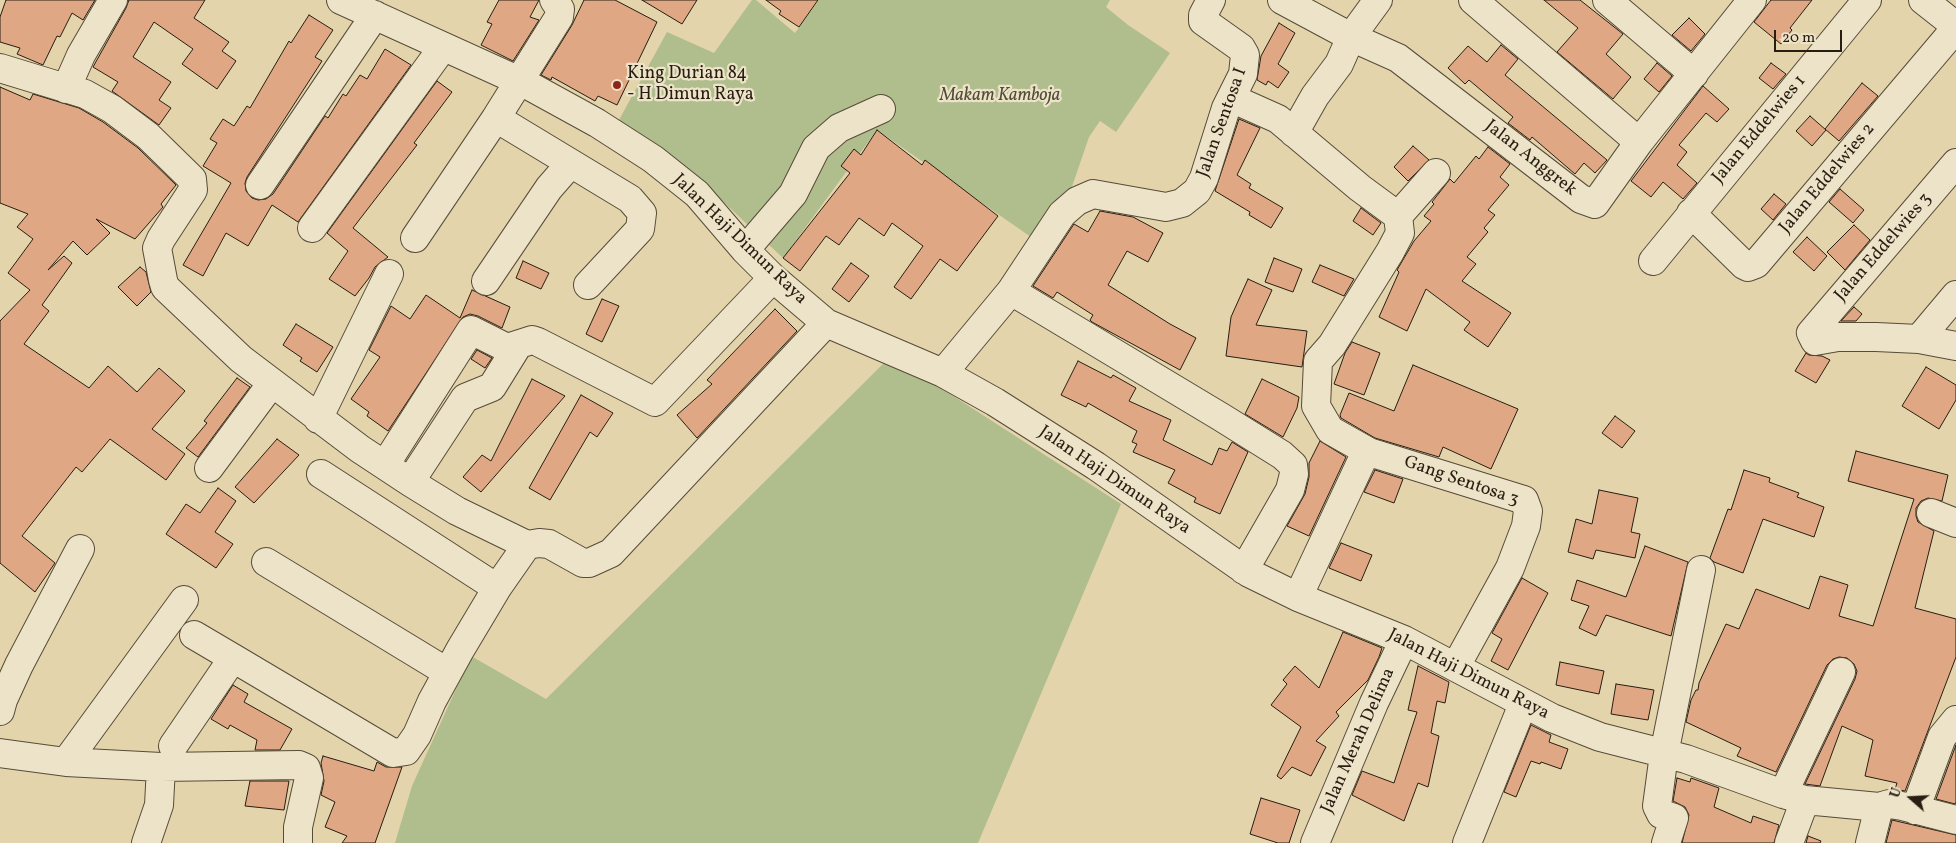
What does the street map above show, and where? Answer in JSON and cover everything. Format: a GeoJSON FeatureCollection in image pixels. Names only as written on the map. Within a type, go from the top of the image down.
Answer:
{"type":"FeatureCollection","features":[{"type":"Feature","properties":{"kind":"street"},"geometry":{"type":"LineString","coordinates":[[66,89],[81,56],[113,0]]}},
{"type":"Feature","properties":{"kind":"street","name":"Jalan Haji Dimun Raya"},"geometry":{"type":"LineString","coordinates":[[341,0],[519,81],[573,109],[653,159],[697,194],[745,250],[773,278],[826,323],[943,373],[1064,444],[1244,570],[1298,597],[1404,640],[1456,666],[1523,704],[1600,737],[1686,759],[1794,797],[1879,807],[1889,804],[1956,820]]}},
{"type":"Feature","properties":{"kind":"street"},"geometry":{"type":"LineString","coordinates":[[415,238],[496,118],[559,17],[560,9],[554,0]]}},
{"type":"Feature","properties":{"kind":"street","name":"Jalan Sentosa I"},"geometry":{"type":"LineString","coordinates":[[943,373],[1011,291],[1062,214],[1086,196],[1094,194],[1166,207],[1182,203],[1197,191],[1204,178],[1226,108],[1242,74],[1245,55],[1241,48],[1203,21],[1203,15],[1211,0]]}},
{"type":"Feature","properties":{"kind":"street"},"geometry":{"type":"LineString","coordinates":[[1282,0],[1346,50]]}},
{"type":"Feature","properties":{"kind":"street"},"geometry":{"type":"LineString","coordinates":[[1294,133],[1315,96],[1378,0]]}},
{"type":"Feature","properties":{"kind":"street"},"geometry":{"type":"LineString","coordinates":[[1473,0],[1639,142]]}},
{"type":"Feature","properties":{"kind":"street"},"geometry":{"type":"LineString","coordinates":[[1608,0],[1694,74]]}},
{"type":"Feature","properties":{"kind":"street","name":"Jalan Eddelwies 1"},"geometry":{"type":"LineString","coordinates":[[1653,261],[1867,0]]}},
{"type":"Feature","properties":{"kind":"street"},"geometry":{"type":"LineString","coordinates":[[1923,0],[1956,27]]}},
{"type":"Feature","properties":{"kind":"street","name":"Jalan Anggrek"},"geometry":{"type":"LineString","coordinates":[[1346,50],[1398,58],[1590,204],[1595,204],[1639,142],[1694,74],[1740,4]]}},
{"type":"Feature","properties":{"kind":"street"},"geometry":{"type":"LineString","coordinates":[[260,185],[375,15]]}},
{"type":"Feature","properties":{"kind":"street","name":"Jalan Eddelwies 2"},"geometry":{"type":"LineString","coordinates":[[1691,213],[1744,265],[1756,264],[1956,27]]}},
{"type":"Feature","properties":{"kind":"street"},"geometry":{"type":"LineString","coordinates":[[312,228],[443,47]]}},
{"type":"Feature","properties":{"kind":"street"},"geometry":{"type":"LineString","coordinates":[[0,68],[85,94],[112,109],[148,136],[192,179],[193,190],[161,238],[157,248],[163,280],[165,287],[241,359],[318,419],[410,482],[457,511],[527,546]]}},
{"type":"Feature","properties":{"kind":"street"},"geometry":{"type":"LineString","coordinates":[[1231,98],[1278,119],[1360,188],[1398,216],[1400,233],[1390,252],[1332,345],[1318,360],[1316,406],[1330,430],[1369,452],[1364,456],[1298,597]]}},
{"type":"Feature","properties":{"kind":"street"},"geometry":{"type":"LineString","coordinates":[[745,250],[794,194],[816,148],[839,128],[881,109]]}},
{"type":"Feature","properties":{"kind":"street"},"geometry":{"type":"LineString","coordinates":[[496,118],[630,199],[642,213],[640,229],[588,285]]}},
{"type":"Feature","properties":{"kind":"street","name":"Jalan Eddelwies 3"},"geometry":{"type":"LineString","coordinates":[[1919,339],[1838,336],[1815,341],[1811,332],[1956,163]]}},
{"type":"Feature","properties":{"kind":"street"},"geometry":{"type":"LineString","coordinates":[[486,282],[548,188],[570,164]]}},
{"type":"Feature","properties":{"kind":"street"},"geometry":{"type":"LineString","coordinates":[[1398,216],[1436,173]]}},
{"type":"Feature","properties":{"kind":"street"},"geometry":{"type":"LineString","coordinates":[[318,419],[389,274]]}},
{"type":"Feature","properties":{"kind":"street"},"geometry":{"type":"LineString","coordinates":[[385,465],[471,330],[507,348],[532,340],[538,342],[655,402],[773,278]]}},
{"type":"Feature","properties":{"kind":"street"},"geometry":{"type":"LineString","coordinates":[[1011,291],[1229,422],[1282,455],[1293,465],[1294,474],[1290,490],[1244,570]]}},
{"type":"Feature","properties":{"kind":"street"},"geometry":{"type":"LineString","coordinates":[[1956,295],[1919,339],[1956,346]]}},
{"type":"Feature","properties":{"kind":"street"},"geometry":{"type":"LineString","coordinates":[[194,636],[393,753],[406,751],[417,735],[447,672],[497,588],[527,546],[538,543],[549,544],[583,562],[589,563],[611,554],[826,323]]}},
{"type":"Feature","properties":{"kind":"street"},"geometry":{"type":"LineString","coordinates":[[410,482],[465,398],[492,387],[518,345]]}},
{"type":"Feature","properties":{"kind":"street"},"geometry":{"type":"LineString","coordinates":[[209,468],[272,383]]}},
{"type":"Feature","properties":{"kind":"street","name":"Gang Sentosa 3"},"geometry":{"type":"LineString","coordinates":[[1369,452],[1524,500],[1528,511],[1526,526],[1510,568],[1456,666]]}},
{"type":"Feature","properties":{"kind":"street"},"geometry":{"type":"LineString","coordinates":[[322,474],[497,588]]}},
{"type":"Feature","properties":{"kind":"street"},"geometry":{"type":"LineString","coordinates":[[1931,513],[1956,523]]}},
{"type":"Feature","properties":{"kind":"street"},"geometry":{"type":"LineString","coordinates":[[0,711],[19,665],[80,549]]}},
{"type":"Feature","properties":{"kind":"street"},"geometry":{"type":"LineString","coordinates":[[266,562],[447,672]]}},
{"type":"Feature","properties":{"kind":"street"},"geometry":{"type":"LineString","coordinates":[[1666,843],[1674,822],[1672,817],[1661,814],[1657,806],[1664,754],[1701,570]]}},
{"type":"Feature","properties":{"kind":"street"},"geometry":{"type":"LineString","coordinates":[[66,762],[184,600]]}},
{"type":"Feature","properties":{"kind":"street","name":"Jalan Merah Delima"},"geometry":{"type":"LineString","coordinates":[[1315,843],[1374,703],[1404,640]]}},
{"type":"Feature","properties":{"kind":"street"},"geometry":{"type":"LineString","coordinates":[[146,843],[159,806],[167,756],[233,658]]}},
{"type":"Feature","properties":{"kind":"street"},"geometry":{"type":"LineString","coordinates":[[1789,843],[1794,797],[1841,672]]}},
{"type":"Feature","properties":{"kind":"street"},"geometry":{"type":"LineString","coordinates":[[1467,843],[1523,704]]}},
{"type":"Feature","properties":{"kind":"street"},"geometry":{"type":"LineString","coordinates":[[1915,810],[1942,737],[1956,720]]}},
{"type":"Feature","properties":{"kind":"street"},"geometry":{"type":"LineString","coordinates":[[0,753],[66,762],[167,756],[299,765],[306,768],[310,778],[298,827],[298,843]]}},
{"type":"Feature","properties":{"kind":"street"},"geometry":{"type":"LineString","coordinates":[[1870,843],[1879,807]]}},
{"type":"Feature","properties":{"kind":"green space","name":"Makam Kamboja"},"geometry":{"type":"Polygon","coordinates":[[[752,0],[756,0],[795,33],[819,0],[1110,0],[1106,7],[1128,25],[1170,53],[1116,132],[1100,121],[1089,137],[1064,210],[1041,244],[877,130],[783,258],[696,176],[660,146],[619,120],[667,32],[714,53],[752,0]]]}},
{"type":"Feature","properties":{"kind":"green space"},"geometry":{"type":"Polygon","coordinates":[[[891,356],[1121,504],[978,843],[395,843],[412,786],[471,656],[546,699],[891,356]]]}},
{"type":"Feature","properties":{"kind":"building"},"geometry":{"type":"Polygon","coordinates":[[[6,0],[95,0],[83,20],[72,13],[60,37],[57,36],[43,65],[17,54],[20,48],[0,42],[0,17],[6,0]]]}},
{"type":"Feature","properties":{"kind":"building"},"geometry":{"type":"Polygon","coordinates":[[[129,0],[205,0],[194,18],[229,42],[222,51],[236,61],[217,89],[182,64],[193,49],[154,22],[133,57],[171,82],[159,100],[171,108],[159,125],[112,91],[118,82],[93,67],[129,0]]]}},
{"type":"Feature","properties":{"kind":"building"},"geometry":{"type":"Polygon","coordinates":[[[499,0],[539,0],[530,17],[539,20],[513,61],[481,45],[492,24],[487,22],[499,0]]]}},
{"type":"Feature","properties":{"kind":"building"},"geometry":{"type":"Polygon","coordinates":[[[584,0],[615,0],[657,22],[617,105],[598,96],[595,101],[552,77],[551,80],[541,75],[572,25],[584,0]]]}},
{"type":"Feature","properties":{"kind":"building"},"geometry":{"type":"Polygon","coordinates":[[[642,0],[697,0],[682,24],[642,0]]]}},
{"type":"Feature","properties":{"kind":"building"},"geometry":{"type":"Polygon","coordinates":[[[766,0],[818,0],[799,27],[779,14],[781,11],[766,0]]]}},
{"type":"Feature","properties":{"kind":"building"},"geometry":{"type":"Polygon","coordinates":[[[1544,0],[1580,0],[1623,34],[1606,54],[1631,77],[1613,99],[1557,52],[1578,28],[1544,0]]]}},
{"type":"Feature","properties":{"kind":"building"},"geometry":{"type":"Polygon","coordinates":[[[1771,0],[1812,0],[1790,28],[1792,30],[1781,44],[1754,22],[1771,0]]]}},
{"type":"Feature","properties":{"kind":"building"},"geometry":{"type":"Polygon","coordinates":[[[309,15],[333,30],[315,57],[322,61],[247,177],[245,183],[246,191],[252,198],[258,200],[266,199],[273,194],[325,116],[328,118],[343,94],[346,96],[360,75],[367,79],[385,49],[411,65],[298,222],[272,205],[248,246],[226,233],[203,276],[183,265],[231,183],[203,166],[217,143],[210,139],[223,119],[234,126],[247,106],[250,108],[289,41],[291,43],[309,15]]]}},
{"type":"Feature","properties":{"kind":"building"},"geometry":{"type":"Polygon","coordinates":[[[1689,18],[1705,34],[1691,51],[1672,35],[1689,18]]]}},
{"type":"Feature","properties":{"kind":"building"},"geometry":{"type":"Polygon","coordinates":[[[1279,23],[1295,33],[1278,64],[1289,72],[1278,88],[1268,81],[1266,85],[1257,80],[1261,56],[1279,23]]]}},
{"type":"Feature","properties":{"kind":"building"},"geometry":{"type":"Polygon","coordinates":[[[1501,45],[1518,59],[1505,75],[1607,160],[1595,173],[1584,163],[1575,174],[1532,137],[1530,140],[1508,123],[1513,117],[1469,80],[1465,84],[1448,68],[1468,46],[1487,62],[1501,45]]]}},
{"type":"Feature","properties":{"kind":"building"},"geometry":{"type":"Polygon","coordinates":[[[1657,63],[1672,76],[1659,92],[1644,79],[1657,63]]]}},
{"type":"Feature","properties":{"kind":"building"},"geometry":{"type":"Polygon","coordinates":[[[1771,63],[1786,74],[1773,89],[1759,78],[1771,63]]]}},
{"type":"Feature","properties":{"kind":"building"},"geometry":{"type":"Polygon","coordinates":[[[437,81],[452,92],[414,143],[417,145],[353,228],[388,257],[375,267],[355,296],[329,279],[348,251],[327,233],[437,81]]]}},
{"type":"Feature","properties":{"kind":"building"},"geometry":{"type":"Polygon","coordinates":[[[1862,83],[1878,96],[1839,141],[1825,129],[1862,83]]]}},
{"type":"Feature","properties":{"kind":"building"},"geometry":{"type":"Polygon","coordinates":[[[1703,86],[1729,109],[1717,122],[1706,113],[1679,145],[1687,152],[1677,165],[1697,183],[1683,199],[1663,182],[1651,197],[1631,181],[1703,86]]]}},
{"type":"Feature","properties":{"kind":"building"},"geometry":{"type":"Polygon","coordinates":[[[0,87],[30,100],[33,94],[79,108],[103,122],[138,148],[176,185],[161,204],[163,207],[135,239],[96,219],[110,233],[87,255],[73,241],[48,270],[64,256],[72,263],[42,305],[49,311],[24,344],[89,388],[108,366],[137,392],[159,368],[185,391],[152,429],[185,454],[166,480],[110,439],[82,472],[76,467],[22,536],[55,563],[35,592],[0,563],[0,321],[30,290],[8,273],[33,239],[17,227],[28,214],[0,203],[0,87]]]}},
{"type":"Feature","properties":{"kind":"building"},"geometry":{"type":"Polygon","coordinates":[[[1810,116],[1826,130],[1812,146],[1796,131],[1810,116]]]}},
{"type":"Feature","properties":{"kind":"building"},"geometry":{"type":"Polygon","coordinates":[[[1239,119],[1260,128],[1237,175],[1251,184],[1249,188],[1283,208],[1271,228],[1249,215],[1250,212],[1215,191],[1239,119]]]}},
{"type":"Feature","properties":{"kind":"building"},"geometry":{"type":"Polygon","coordinates":[[[877,130],[922,165],[925,160],[998,216],[957,271],[940,259],[911,299],[894,287],[923,246],[892,223],[884,236],[859,218],[839,245],[826,236],[800,271],[783,258],[850,173],[841,166],[854,149],[861,155],[877,130]]]}},
{"type":"Feature","properties":{"kind":"building"},"geometry":{"type":"Polygon","coordinates":[[[1413,146],[1429,160],[1408,181],[1394,167],[1413,146]]]}},
{"type":"Feature","properties":{"kind":"building"},"geometry":{"type":"Polygon","coordinates":[[[1488,147],[1510,164],[1500,177],[1509,185],[1488,210],[1495,215],[1484,228],[1488,232],[1467,257],[1476,264],[1462,281],[1511,313],[1488,347],[1464,330],[1470,322],[1426,289],[1407,331],[1379,317],[1399,272],[1397,270],[1414,241],[1431,221],[1424,216],[1434,204],[1432,202],[1450,179],[1454,183],[1476,156],[1479,159],[1488,147]]]}},
{"type":"Feature","properties":{"kind":"building"},"geometry":{"type":"Polygon","coordinates":[[[1840,189],[1864,210],[1853,223],[1829,202],[1840,189]]]}},
{"type":"Feature","properties":{"kind":"building"},"geometry":{"type":"Polygon","coordinates":[[[1774,194],[1786,204],[1773,220],[1761,209],[1774,194]]]}},
{"type":"Feature","properties":{"kind":"building"},"geometry":{"type":"Polygon","coordinates":[[[1361,208],[1381,223],[1373,235],[1353,221],[1361,208]]]}},
{"type":"Feature","properties":{"kind":"building"},"geometry":{"type":"Polygon","coordinates":[[[1100,211],[1133,217],[1163,233],[1148,262],[1127,251],[1108,285],[1196,338],[1180,370],[1092,322],[1090,320],[1093,315],[1057,292],[1053,298],[1033,286],[1074,224],[1088,232],[1100,211]]]}},
{"type":"Feature","properties":{"kind":"building"},"geometry":{"type":"Polygon","coordinates":[[[1854,225],[1870,240],[1845,270],[1827,252],[1854,225]]]}},
{"type":"Feature","properties":{"kind":"building"},"geometry":{"type":"Polygon","coordinates":[[[1807,237],[1827,256],[1814,271],[1793,252],[1807,237]]]}},
{"type":"Feature","properties":{"kind":"building"},"geometry":{"type":"Polygon","coordinates":[[[1274,258],[1302,269],[1293,292],[1265,282],[1274,258]]]}},
{"type":"Feature","properties":{"kind":"building"},"geometry":{"type":"Polygon","coordinates":[[[523,261],[549,273],[541,289],[516,278],[523,261]]]}},
{"type":"Feature","properties":{"kind":"building"},"geometry":{"type":"Polygon","coordinates":[[[851,263],[869,276],[849,302],[832,289],[851,263]]]}},
{"type":"Feature","properties":{"kind":"building"},"geometry":{"type":"Polygon","coordinates":[[[1320,265],[1354,279],[1344,296],[1312,282],[1320,265]]]}},
{"type":"Feature","properties":{"kind":"building"},"geometry":{"type":"Polygon","coordinates":[[[140,267],[146,272],[151,292],[137,306],[118,287],[140,267]]]}},
{"type":"Feature","properties":{"kind":"building"},"geometry":{"type":"Polygon","coordinates":[[[1248,279],[1272,290],[1256,325],[1307,331],[1302,367],[1226,356],[1231,317],[1248,279]]]}},
{"type":"Feature","properties":{"kind":"building"},"geometry":{"type":"Polygon","coordinates":[[[472,290],[510,307],[502,328],[478,316],[470,314],[463,317],[388,431],[367,416],[369,412],[351,399],[380,357],[369,350],[391,306],[410,319],[426,295],[460,318],[472,290]]]}},
{"type":"Feature","properties":{"kind":"building"},"geometry":{"type":"Polygon","coordinates":[[[602,299],[619,306],[602,342],[586,334],[602,299]]]}},
{"type":"Feature","properties":{"kind":"building"},"geometry":{"type":"Polygon","coordinates":[[[1854,307],[1862,314],[1856,321],[1841,321],[1854,307]]]}},
{"type":"Feature","properties":{"kind":"building"},"geometry":{"type":"Polygon","coordinates":[[[775,309],[797,331],[697,438],[677,415],[712,384],[707,380],[775,309]]]}},
{"type":"Feature","properties":{"kind":"building"},"geometry":{"type":"Polygon","coordinates":[[[296,324],[333,347],[317,372],[300,361],[302,358],[283,345],[296,324]]]}},
{"type":"Feature","properties":{"kind":"building"},"geometry":{"type":"Polygon","coordinates":[[[1352,342],[1380,353],[1364,395],[1334,384],[1345,353],[1352,342]]]}},
{"type":"Feature","properties":{"kind":"building"},"geometry":{"type":"Polygon","coordinates":[[[477,350],[492,358],[485,368],[471,359],[477,350]]]}},
{"type":"Feature","properties":{"kind":"building"},"geometry":{"type":"Polygon","coordinates":[[[1806,353],[1822,356],[1830,360],[1816,383],[1795,371],[1806,353]]]}},
{"type":"Feature","properties":{"kind":"building"},"geometry":{"type":"Polygon","coordinates":[[[1078,361],[1111,378],[1113,375],[1136,388],[1129,401],[1171,420],[1163,440],[1212,465],[1219,448],[1227,451],[1232,442],[1248,452],[1220,514],[1194,502],[1196,498],[1168,483],[1175,470],[1133,452],[1137,444],[1132,442],[1137,431],[1088,403],[1086,407],[1061,395],[1078,361]]]}},
{"type":"Feature","properties":{"kind":"building"},"geometry":{"type":"Polygon","coordinates":[[[1413,365],[1518,409],[1491,469],[1443,447],[1439,457],[1375,438],[1341,418],[1340,415],[1349,393],[1394,411],[1413,365]]]}},
{"type":"Feature","properties":{"kind":"building"},"geometry":{"type":"Polygon","coordinates":[[[1926,367],[1956,385],[1956,400],[1939,429],[1902,406],[1926,367]]]}},
{"type":"Feature","properties":{"kind":"building"},"geometry":{"type":"Polygon","coordinates":[[[237,378],[250,387],[198,457],[186,448],[207,423],[204,421],[237,378]]]}},
{"type":"Feature","properties":{"kind":"building"},"geometry":{"type":"Polygon","coordinates":[[[532,379],[565,396],[481,492],[463,477],[482,455],[491,461],[532,379]]]}},
{"type":"Feature","properties":{"kind":"building"},"geometry":{"type":"Polygon","coordinates":[[[1262,379],[1299,397],[1297,408],[1283,437],[1245,414],[1262,379]]]}},
{"type":"Feature","properties":{"kind":"building"},"geometry":{"type":"Polygon","coordinates":[[[581,395],[613,413],[597,437],[590,432],[550,500],[529,488],[581,395]]]}},
{"type":"Feature","properties":{"kind":"building"},"geometry":{"type":"Polygon","coordinates":[[[1615,416],[1635,431],[1622,448],[1602,433],[1615,416]]]}},
{"type":"Feature","properties":{"kind":"building"},"geometry":{"type":"Polygon","coordinates":[[[277,439],[299,455],[254,503],[235,487],[277,439]]]}},
{"type":"Feature","properties":{"kind":"building"},"geometry":{"type":"Polygon","coordinates":[[[1320,441],[1346,457],[1309,536],[1287,526],[1305,494],[1309,477],[1309,463],[1320,441]]]}},
{"type":"Feature","properties":{"kind":"building"},"geometry":{"type":"Polygon","coordinates":[[[1856,451],[1948,475],[1942,501],[1928,498],[1921,501],[1916,508],[1918,522],[1934,531],[1915,608],[1956,619],[1956,657],[1905,791],[1895,789],[1897,783],[1865,776],[1873,740],[1842,726],[1820,786],[1805,784],[1855,679],[1857,671],[1854,664],[1847,658],[1839,657],[1833,659],[1827,665],[1776,772],[1737,756],[1741,748],[1686,722],[1691,700],[1696,690],[1698,690],[1699,683],[1726,624],[1739,629],[1756,589],[1809,609],[1820,576],[1848,585],[1839,616],[1873,626],[1914,499],[1848,481],[1856,451]]]}},
{"type":"Feature","properties":{"kind":"building"},"geometry":{"type":"Polygon","coordinates":[[[1375,470],[1403,479],[1394,503],[1364,492],[1375,470]]]}},
{"type":"Feature","properties":{"kind":"building"},"geometry":{"type":"Polygon","coordinates":[[[1744,470],[1770,478],[1769,482],[1799,493],[1797,497],[1824,507],[1814,537],[1763,519],[1743,573],[1714,562],[1710,558],[1728,509],[1731,510],[1744,470]]]}},
{"type":"Feature","properties":{"kind":"building"},"geometry":{"type":"Polygon","coordinates":[[[218,488],[236,501],[215,532],[233,544],[216,568],[166,534],[186,504],[200,513],[218,488]]]}},
{"type":"Feature","properties":{"kind":"building"},"geometry":{"type":"Polygon","coordinates":[[[1599,490],[1638,498],[1631,532],[1640,534],[1635,558],[1596,550],[1593,559],[1568,552],[1576,519],[1592,524],[1599,490]]]}},
{"type":"Feature","properties":{"kind":"building"},"geometry":{"type":"Polygon","coordinates":[[[1341,543],[1372,555],[1361,581],[1329,568],[1341,543]]]}},
{"type":"Feature","properties":{"kind":"building"},"geometry":{"type":"Polygon","coordinates":[[[1645,546],[1688,562],[1671,636],[1606,615],[1596,636],[1579,628],[1589,606],[1571,600],[1577,580],[1626,597],[1645,546]]]}},
{"type":"Feature","properties":{"kind":"building"},"geometry":{"type":"Polygon","coordinates":[[[1522,578],[1548,593],[1508,670],[1491,661],[1502,639],[1492,633],[1522,578]]]}},
{"type":"Feature","properties":{"kind":"building"},"geometry":{"type":"Polygon","coordinates":[[[1343,632],[1382,648],[1379,657],[1368,680],[1336,712],[1339,716],[1316,741],[1326,747],[1311,776],[1292,767],[1281,779],[1277,776],[1301,727],[1271,705],[1287,684],[1283,680],[1295,666],[1319,688],[1343,632]]]}},
{"type":"Feature","properties":{"kind":"building"},"geometry":{"type":"Polygon","coordinates":[[[1560,662],[1604,671],[1599,694],[1556,685],[1560,662]]]}},
{"type":"Feature","properties":{"kind":"building"},"geometry":{"type":"Polygon","coordinates":[[[1418,666],[1449,682],[1445,703],[1437,701],[1431,733],[1439,736],[1428,787],[1418,783],[1404,821],[1352,795],[1362,771],[1394,783],[1417,712],[1408,710],[1418,666]]]}},
{"type":"Feature","properties":{"kind":"building"},"geometry":{"type":"Polygon","coordinates":[[[1616,684],[1654,690],[1648,720],[1611,714],[1616,684]]]}},
{"type":"Feature","properties":{"kind":"building"},"geometry":{"type":"Polygon","coordinates":[[[233,685],[248,694],[244,702],[292,729],[280,750],[255,750],[257,740],[230,725],[228,729],[211,719],[233,685]]]}},
{"type":"Feature","properties":{"kind":"building"},"geometry":{"type":"Polygon","coordinates":[[[1531,725],[1551,735],[1549,742],[1568,749],[1561,769],[1541,762],[1540,764],[1531,761],[1516,797],[1504,792],[1531,725]]]}},
{"type":"Feature","properties":{"kind":"building"},"geometry":{"type":"Polygon","coordinates":[[[1956,745],[1956,802],[1955,804],[1936,799],[1956,745]]]}},
{"type":"Feature","properties":{"kind":"building"},"geometry":{"type":"Polygon","coordinates":[[[323,756],[374,771],[377,762],[386,767],[402,767],[375,843],[342,843],[347,836],[325,827],[335,802],[321,795],[324,781],[321,763],[323,756]]]}},
{"type":"Feature","properties":{"kind":"building"},"geometry":{"type":"Polygon","coordinates":[[[1677,778],[1690,782],[1691,778],[1719,788],[1714,807],[1751,823],[1753,816],[1779,825],[1774,843],[1682,843],[1689,815],[1685,807],[1673,801],[1677,778]]]}},
{"type":"Feature","properties":{"kind":"building"},"geometry":{"type":"Polygon","coordinates":[[[250,781],[289,781],[284,810],[245,806],[250,781]]]}},
{"type":"Feature","properties":{"kind":"building"},"geometry":{"type":"Polygon","coordinates":[[[1261,798],[1300,810],[1289,843],[1278,843],[1250,834],[1261,798]]]}},
{"type":"Feature","properties":{"kind":"building"},"geometry":{"type":"Polygon","coordinates":[[[1892,820],[1956,835],[1956,843],[1886,843],[1892,820]]]}},
{"type":"Feature","properties":{"kind":"building"},"geometry":{"type":"Polygon","coordinates":[[[1808,836],[1821,841],[1820,843],[1806,843],[1808,836]]]}},
{"type":"Feature","properties":{"kind":"place","name":"King Durian 84 - H Dimun Raya"},"geometry":{"type":"Point","coordinates":[617,85]}}]}
